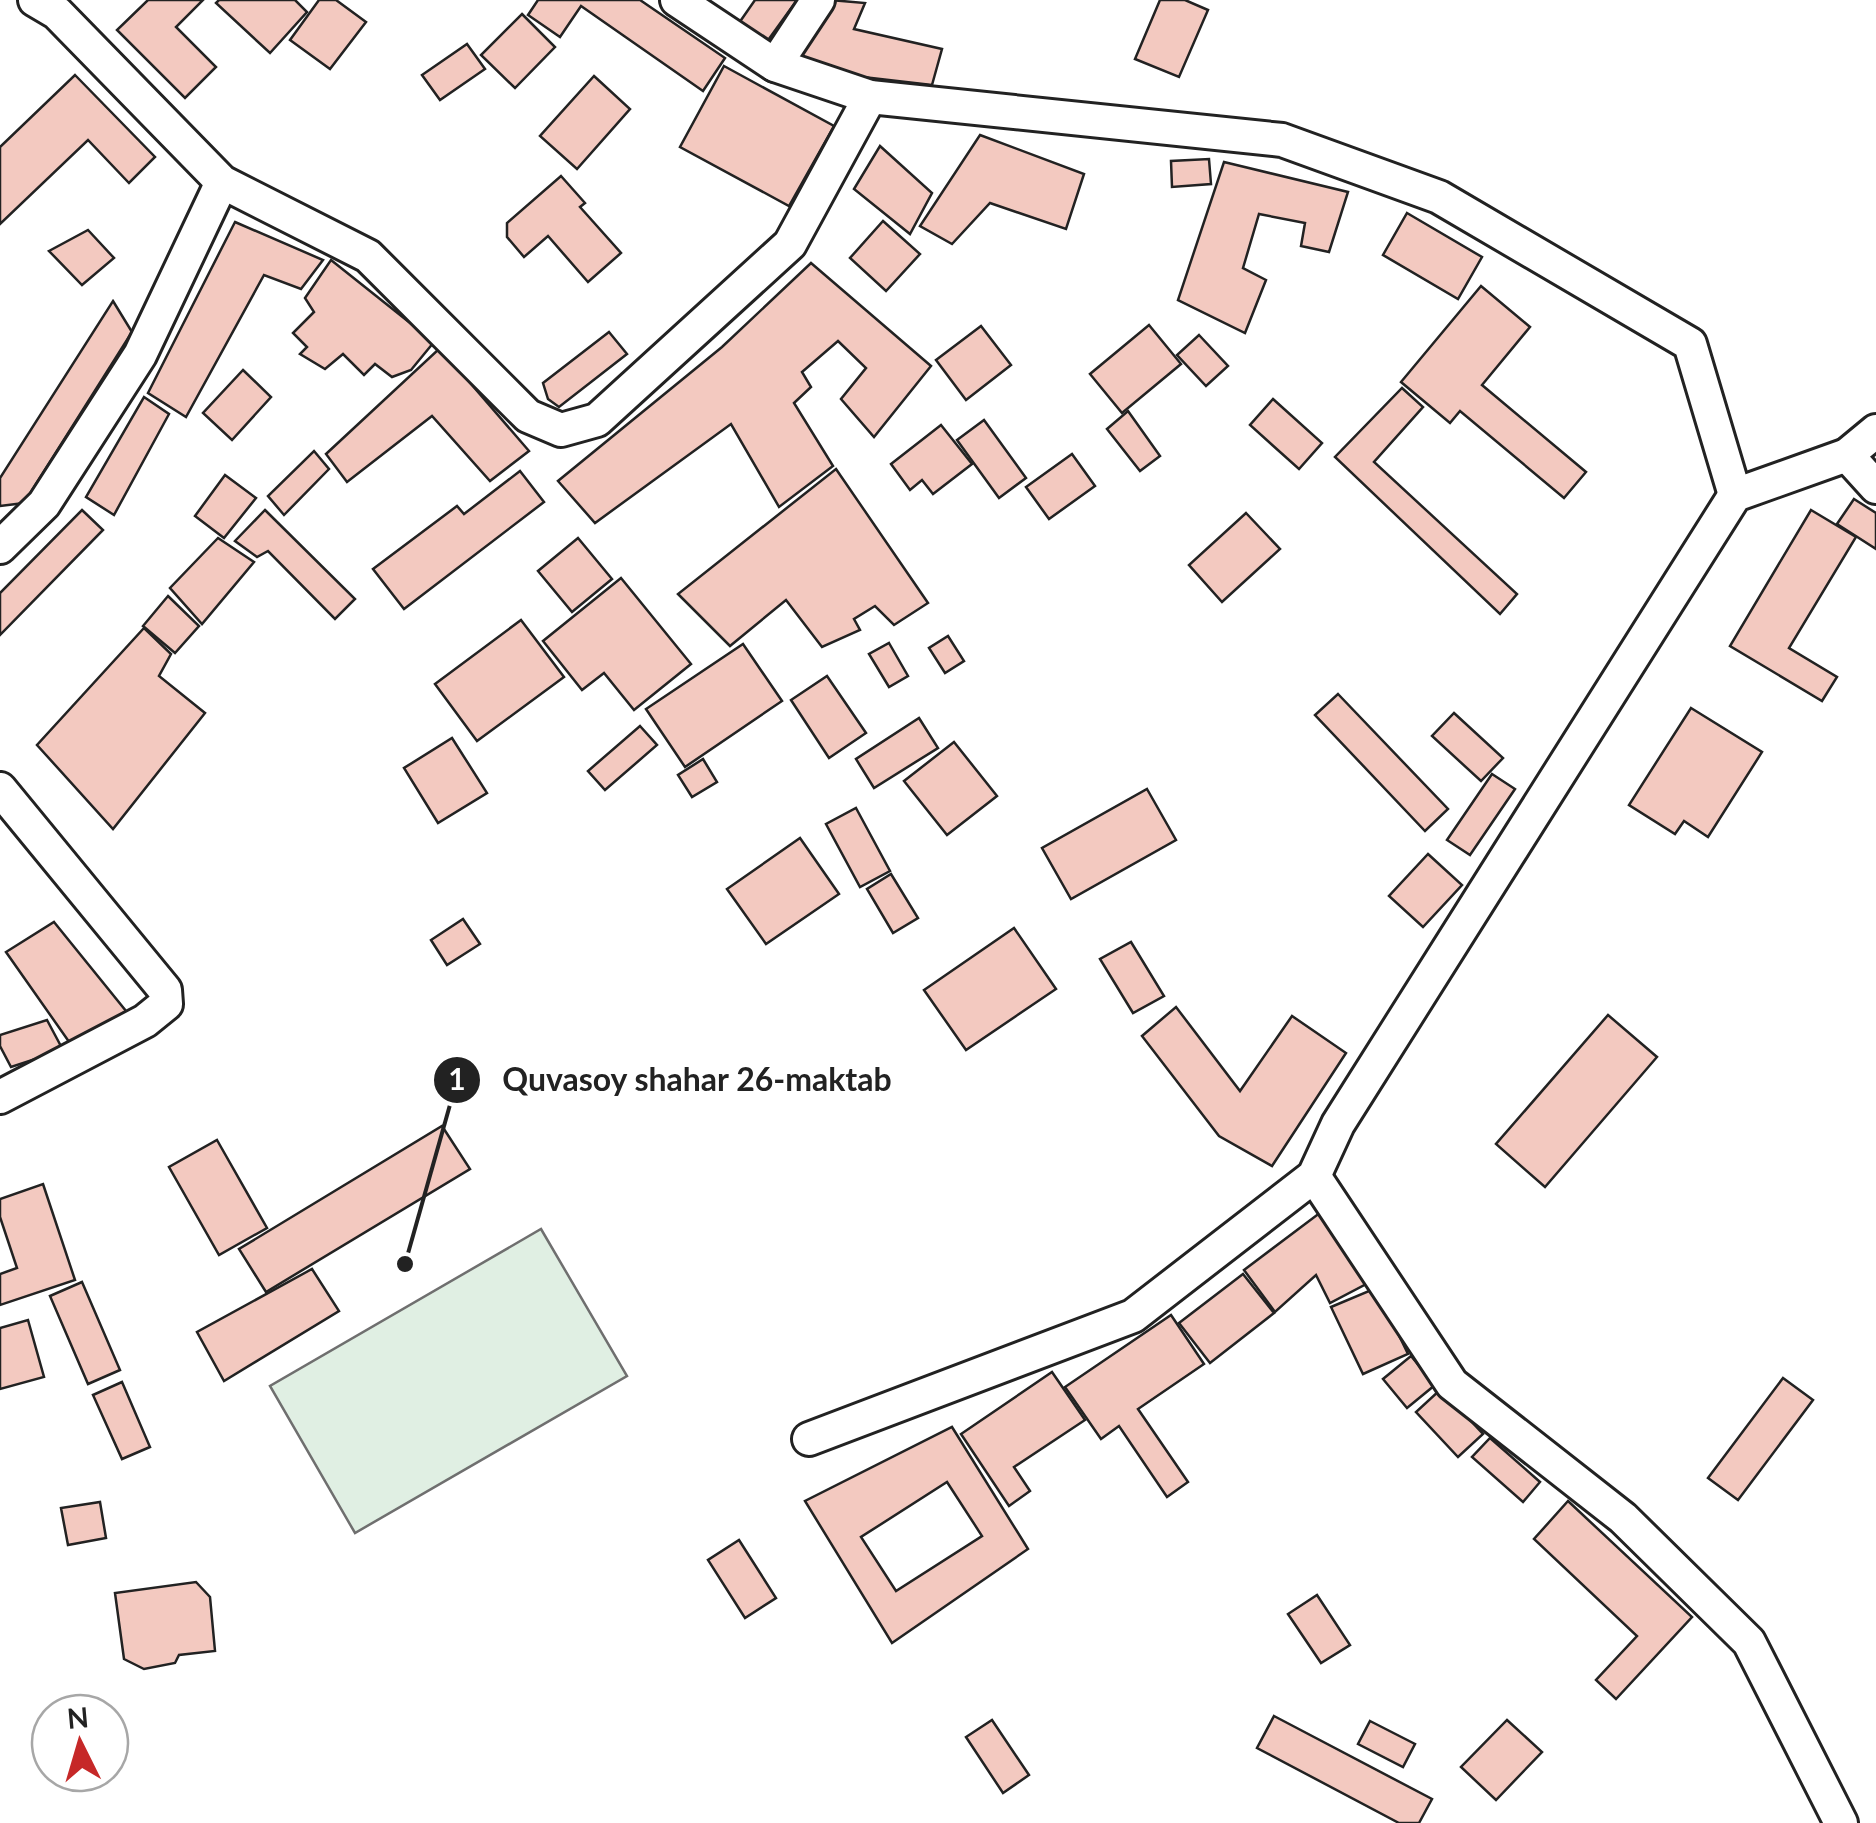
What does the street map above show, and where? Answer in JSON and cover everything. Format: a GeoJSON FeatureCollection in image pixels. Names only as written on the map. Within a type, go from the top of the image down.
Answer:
{"type":"FeatureCollection","features":[{"type":"Feature","properties":{"kind":"street"},"geometry":{"type":"LineString","coordinates":[[34,0],[57,13],[222,182],[368,256],[528,416],[561,430],[597,420],[790,244],[870,97]]}},
{"type":"Feature","properties":{"kind":"street"},"geometry":{"type":"LineString","coordinates":[[677,0],[775,65],[870,97],[1282,140],[1440,197],[1690,344],[1735,495]]}},
{"type":"Feature","properties":{"kind":"street"},"geometry":{"type":"LineString","coordinates":[[775,65],[818,0]]}},
{"type":"Feature","properties":{"kind":"street"},"geometry":{"type":"LineString","coordinates":[[0,546],[44,504],[140,354],[222,182]]}},
{"type":"Feature","properties":{"kind":"street"},"geometry":{"type":"LineString","coordinates":[[809,1439],[1133,1316],[1314,1176],[1338,1124],[1735,495],[1847,455],[1876,431]]}},
{"type":"Feature","properties":{"kind":"street"},"geometry":{"type":"LineString","coordinates":[[1847,455],[1876,487]]}},
{"type":"Feature","properties":{"kind":"street"},"geometry":{"type":"LineString","coordinates":[[0,789],[164,990],[166,1004],[144,1020],[0,1096]]}},
{"type":"Feature","properties":{"kind":"street"},"geometry":{"type":"LineString","coordinates":[[1314,1176],[1452,1384],[1622,1518],[1749,1642],[1841,1823]]}},
{"type":"Feature","properties":{"kind":"green space"},"geometry":{"type":"Polygon","coordinates":[[[541,1229],[627,1376],[355,1533],[270,1386],[541,1229]]]}},
{"type":"Feature","properties":{"kind":"building"},"geometry":{"type":"Polygon","coordinates":[[[148,0],[203,0],[176,27],[216,67],[185,98],[117,30],[148,0]]]}},
{"type":"Feature","properties":{"kind":"building"},"geometry":{"type":"Polygon","coordinates":[[[295,0],[307,12],[270,53],[216,3],[295,0]]]}},
{"type":"Feature","properties":{"kind":"building"},"geometry":{"type":"Polygon","coordinates":[[[319,0],[336,0],[366,22],[330,69],[290,40],[319,0]]]}},
{"type":"Feature","properties":{"kind":"building"},"geometry":{"type":"Polygon","coordinates":[[[538,0],[640,0],[725,58],[703,91],[581,6],[560,37],[528,15],[538,0]]]}},
{"type":"Feature","properties":{"kind":"building"},"geometry":{"type":"Polygon","coordinates":[[[755,0],[797,0],[766,43],[739,23],[755,0]]]}},
{"type":"Feature","properties":{"kind":"building"},"geometry":{"type":"Polygon","coordinates":[[[830,0],[865,3],[854,29],[942,49],[932,85],[863,77],[798,55],[830,0]]]}},
{"type":"Feature","properties":{"kind":"building"},"geometry":{"type":"Polygon","coordinates":[[[1160,0],[1185,0],[1208,10],[1179,77],[1135,59],[1160,0]]]}},
{"type":"Feature","properties":{"kind":"building"},"geometry":{"type":"Polygon","coordinates":[[[522,14],[555,47],[515,88],[481,55],[522,14]]]}},
{"type":"Feature","properties":{"kind":"building"},"geometry":{"type":"Polygon","coordinates":[[[467,44],[485,69],[440,100],[422,75],[467,44]]]}},
{"type":"Feature","properties":{"kind":"building"},"geometry":{"type":"Polygon","coordinates":[[[724,66],[834,126],[789,206],[680,147],[724,66]]]}},
{"type":"Feature","properties":{"kind":"building"},"geometry":{"type":"Polygon","coordinates":[[[75,75],[155,157],[129,183],[88,140],[0,224],[0,147],[75,75]]]}},
{"type":"Feature","properties":{"kind":"building"},"geometry":{"type":"Polygon","coordinates":[[[594,76],[630,109],[577,169],[540,136],[594,76]]]}},
{"type":"Feature","properties":{"kind":"building"},"geometry":{"type":"Polygon","coordinates":[[[980,135],[1084,174],[1066,229],[990,203],[952,244],[920,226],[980,135]]]}},
{"type":"Feature","properties":{"kind":"building"},"geometry":{"type":"Polygon","coordinates":[[[880,146],[932,193],[910,234],[854,189],[880,146]]]}},
{"type":"Feature","properties":{"kind":"building"},"geometry":{"type":"Polygon","coordinates":[[[1209,159],[1211,184],[1172,187],[1171,161],[1209,159]]]}},
{"type":"Feature","properties":{"kind":"building"},"geometry":{"type":"Polygon","coordinates":[[[1224,162],[1348,192],[1329,252],[1301,246],[1305,223],[1259,214],[1243,268],[1266,280],[1245,333],[1178,300],[1224,162]]]}},
{"type":"Feature","properties":{"kind":"building"},"geometry":{"type":"Polygon","coordinates":[[[561,176],[585,203],[580,207],[621,253],[588,282],[548,236],[524,257],[507,237],[507,223],[561,176]]]}},
{"type":"Feature","properties":{"kind":"building"},"geometry":{"type":"Polygon","coordinates":[[[1407,213],[1482,257],[1458,299],[1383,255],[1407,213]]]}},
{"type":"Feature","properties":{"kind":"building"},"geometry":{"type":"Polygon","coordinates":[[[883,221],[920,254],[886,291],[850,258],[883,221]]]}},
{"type":"Feature","properties":{"kind":"building"},"geometry":{"type":"Polygon","coordinates":[[[235,222],[323,260],[301,289],[264,275],[186,417],[148,393],[235,222]]]}},
{"type":"Feature","properties":{"kind":"building"},"geometry":{"type":"Polygon","coordinates":[[[88,230],[114,258],[82,285],[49,251],[88,230]]]}},
{"type":"Feature","properties":{"kind":"building"},"geometry":{"type":"Polygon","coordinates":[[[331,260],[434,342],[411,370],[392,377],[375,364],[364,375],[343,354],[325,369],[300,354],[307,347],[293,333],[314,312],[305,298],[331,260]]]}},
{"type":"Feature","properties":{"kind":"building"},"geometry":{"type":"Polygon","coordinates":[[[811,263],[931,366],[874,437],[841,399],[866,368],[838,341],[802,372],[811,387],[794,403],[833,466],[779,507],[731,424],[595,523],[558,481],[722,347],[811,263]]]}},
{"type":"Feature","properties":{"kind":"building"},"geometry":{"type":"Polygon","coordinates":[[[1481,286],[1530,327],[1482,385],[1586,472],[1564,498],[1460,411],[1450,423],[1401,382],[1481,286]]]}},
{"type":"Feature","properties":{"kind":"building"},"geometry":{"type":"Polygon","coordinates":[[[113,301],[132,332],[24,503],[0,506],[0,478],[113,301]]]}},
{"type":"Feature","properties":{"kind":"building"},"geometry":{"type":"Polygon","coordinates":[[[1149,325],[1181,364],[1122,413],[1090,374],[1149,325]]]}},
{"type":"Feature","properties":{"kind":"building"},"geometry":{"type":"Polygon","coordinates":[[[981,326],[1011,365],[966,400],[936,360],[981,326]]]}},
{"type":"Feature","properties":{"kind":"building"},"geometry":{"type":"Polygon","coordinates":[[[609,332],[627,354],[559,407],[548,399],[543,383],[609,332]]]}},
{"type":"Feature","properties":{"kind":"building"},"geometry":{"type":"Polygon","coordinates":[[[1199,335],[1228,366],[1206,386],[1177,355],[1199,335]]]}},
{"type":"Feature","properties":{"kind":"building"},"geometry":{"type":"Polygon","coordinates":[[[440,348],[529,451],[490,481],[432,416],[347,482],[326,454],[440,348]]]}},
{"type":"Feature","properties":{"kind":"building"},"geometry":{"type":"Polygon","coordinates":[[[243,370],[271,397],[232,440],[203,413],[243,370]]]}},
{"type":"Feature","properties":{"kind":"building"},"geometry":{"type":"Polygon","coordinates":[[[1402,388],[1423,407],[1374,462],[1517,594],[1500,614],[1335,457],[1402,388]]]}},
{"type":"Feature","properties":{"kind":"building"},"geometry":{"type":"Polygon","coordinates":[[[144,397],[169,414],[114,515],[86,497],[144,397]]]}},
{"type":"Feature","properties":{"kind":"building"},"geometry":{"type":"Polygon","coordinates":[[[1273,399],[1322,443],[1299,469],[1250,425],[1273,399]]]}},
{"type":"Feature","properties":{"kind":"building"},"geometry":{"type":"Polygon","coordinates":[[[1128,411],[1160,456],[1140,471],[1107,429],[1128,411]]]}},
{"type":"Feature","properties":{"kind":"building"},"geometry":{"type":"Polygon","coordinates":[[[984,420],[1026,478],[999,498],[957,440],[984,420]]]}},
{"type":"Feature","properties":{"kind":"building"},"geometry":{"type":"Polygon","coordinates":[[[941,425],[972,464],[933,494],[922,480],[910,490],[891,464],[941,425]]]}},
{"type":"Feature","properties":{"kind":"building"},"geometry":{"type":"Polygon","coordinates":[[[314,451],[329,469],[284,515],[268,496],[314,451]]]}},
{"type":"Feature","properties":{"kind":"building"},"geometry":{"type":"Polygon","coordinates":[[[1072,454],[1095,486],[1049,519],[1026,487],[1072,454]]]}},
{"type":"Feature","properties":{"kind":"building"},"geometry":{"type":"Polygon","coordinates":[[[836,469],[928,603],[894,625],[875,606],[854,619],[860,630],[822,647],[786,600],[730,646],[678,594],[836,469]]]}},
{"type":"Feature","properties":{"kind":"building"},"geometry":{"type":"Polygon","coordinates":[[[520,471],[544,502],[404,609],[373,569],[457,506],[464,514],[520,471]]]}},
{"type":"Feature","properties":{"kind":"building"},"geometry":{"type":"Polygon","coordinates":[[[225,475],[256,498],[224,538],[195,516],[225,475]]]}},
{"type":"Feature","properties":{"kind":"building"},"geometry":{"type":"Polygon","coordinates":[[[1854,499],[1876,513],[1876,549],[1837,524],[1854,499]]]}},
{"type":"Feature","properties":{"kind":"building"},"geometry":{"type":"Polygon","coordinates":[[[82,510],[103,530],[0,635],[0,593],[82,510]]]}},
{"type":"Feature","properties":{"kind":"building"},"geometry":{"type":"Polygon","coordinates":[[[265,510],[355,599],[335,619],[268,551],[257,557],[235,541],[265,510]]]}},
{"type":"Feature","properties":{"kind":"building"},"geometry":{"type":"Polygon","coordinates":[[[1811,510],[1856,537],[1789,648],[1837,677],[1822,701],[1730,646],[1811,510]]]}},
{"type":"Feature","properties":{"kind":"building"},"geometry":{"type":"Polygon","coordinates":[[[1246,513],[1280,549],[1222,602],[1189,565],[1246,513]]]}},
{"type":"Feature","properties":{"kind":"building"},"geometry":{"type":"Polygon","coordinates":[[[218,538],[254,562],[202,624],[170,588],[218,538]]]}},
{"type":"Feature","properties":{"kind":"building"},"geometry":{"type":"Polygon","coordinates":[[[578,538],[612,579],[572,612],[538,571],[578,538]]]}},
{"type":"Feature","properties":{"kind":"building"},"geometry":{"type":"Polygon","coordinates":[[[621,578],[691,664],[634,710],[604,673],[582,690],[543,641],[621,578]]]}},
{"type":"Feature","properties":{"kind":"building"},"geometry":{"type":"Polygon","coordinates":[[[168,596],[199,626],[175,653],[143,626],[168,596]]]}},
{"type":"Feature","properties":{"kind":"building"},"geometry":{"type":"Polygon","coordinates":[[[521,620],[564,677],[477,741],[435,684],[521,620]]]}},
{"type":"Feature","properties":{"kind":"building"},"geometry":{"type":"Polygon","coordinates":[[[144,628],[171,654],[159,676],[205,713],[113,829],[37,745],[144,628]]]}},
{"type":"Feature","properties":{"kind":"building"},"geometry":{"type":"Polygon","coordinates":[[[948,636],[964,661],[945,673],[929,648],[948,636]]]}},
{"type":"Feature","properties":{"kind":"building"},"geometry":{"type":"Polygon","coordinates":[[[889,643],[908,676],[889,687],[869,654],[889,643]]]}},
{"type":"Feature","properties":{"kind":"building"},"geometry":{"type":"Polygon","coordinates":[[[743,644],[782,701],[685,767],[646,709],[743,644]]]}},
{"type":"Feature","properties":{"kind":"building"},"geometry":{"type":"Polygon","coordinates":[[[827,676],[866,733],[829,758],[791,700],[827,676]]]}},
{"type":"Feature","properties":{"kind":"building"},"geometry":{"type":"Polygon","coordinates":[[[1338,694],[1448,809],[1425,831],[1315,715],[1338,694]]]}},
{"type":"Feature","properties":{"kind":"building"},"geometry":{"type":"Polygon","coordinates":[[[1691,708],[1762,752],[1708,837],[1684,821],[1675,834],[1629,805],[1691,708]]]}},
{"type":"Feature","properties":{"kind":"building"},"geometry":{"type":"Polygon","coordinates":[[[1454,713],[1503,758],[1481,781],[1432,736],[1454,713]]]}},
{"type":"Feature","properties":{"kind":"building"},"geometry":{"type":"Polygon","coordinates":[[[919,718],[938,748],[874,788],[856,759],[919,718]]]}},
{"type":"Feature","properties":{"kind":"building"},"geometry":{"type":"Polygon","coordinates":[[[640,726],[657,745],[605,790],[588,771],[640,726]]]}},
{"type":"Feature","properties":{"kind":"building"},"geometry":{"type":"Polygon","coordinates":[[[452,738],[487,793],[438,823],[404,768],[452,738]]]}},
{"type":"Feature","properties":{"kind":"building"},"geometry":{"type":"Polygon","coordinates":[[[954,742],[997,796],[947,835],[904,781],[954,742]]]}},
{"type":"Feature","properties":{"kind":"building"},"geometry":{"type":"Polygon","coordinates":[[[703,759],[717,782],[692,797],[678,775],[703,759]]]}},
{"type":"Feature","properties":{"kind":"building"},"geometry":{"type":"Polygon","coordinates":[[[1492,774],[1515,789],[1470,855],[1447,840],[1492,774]]]}},
{"type":"Feature","properties":{"kind":"building"},"geometry":{"type":"Polygon","coordinates":[[[1147,789],[1176,840],[1071,899],[1042,848],[1147,789]]]}},
{"type":"Feature","properties":{"kind":"building"},"geometry":{"type":"Polygon","coordinates":[[[856,808],[890,871],[860,887],[826,824],[856,808]]]}},
{"type":"Feature","properties":{"kind":"building"},"geometry":{"type":"Polygon","coordinates":[[[800,838],[839,894],[766,944],[727,889],[800,838]]]}},
{"type":"Feature","properties":{"kind":"building"},"geometry":{"type":"Polygon","coordinates":[[[1428,854],[1462,885],[1423,927],[1389,896],[1428,854]]]}},
{"type":"Feature","properties":{"kind":"building"},"geometry":{"type":"Polygon","coordinates":[[[891,874],[918,918],[893,933],[867,889],[891,874]]]}},
{"type":"Feature","properties":{"kind":"building"},"geometry":{"type":"Polygon","coordinates":[[[463,919],[480,944],[447,965],[431,940],[463,919]]]}},
{"type":"Feature","properties":{"kind":"building"},"geometry":{"type":"Polygon","coordinates":[[[54,922],[126,1011],[72,1046],[6,952],[54,922]]]}},
{"type":"Feature","properties":{"kind":"building"},"geometry":{"type":"Polygon","coordinates":[[[1014,928],[1056,989],[966,1050],[924,990],[1014,928]]]}},
{"type":"Feature","properties":{"kind":"building"},"geometry":{"type":"Polygon","coordinates":[[[1131,942],[1164,996],[1133,1013],[1100,959],[1131,942]]]}},
{"type":"Feature","properties":{"kind":"building"},"geometry":{"type":"Polygon","coordinates":[[[1176,1007],[1240,1091],[1292,1016],[1346,1053],[1272,1166],[1219,1136],[1142,1036],[1176,1007]]]}},
{"type":"Feature","properties":{"kind":"building"},"geometry":{"type":"Polygon","coordinates":[[[1608,1015],[1657,1057],[1545,1187],[1496,1144],[1608,1015]]]}},
{"type":"Feature","properties":{"kind":"building"},"geometry":{"type":"Polygon","coordinates":[[[47,1020],[63,1050],[11,1067],[0,1046],[0,1035],[47,1020]]]}},
{"type":"Feature","properties":{"kind":"building"},"geometry":{"type":"Polygon","coordinates":[[[442,1126],[470,1169],[266,1292],[239,1249],[442,1126]]]}},
{"type":"Feature","properties":{"kind":"building"},"geometry":{"type":"Polygon","coordinates":[[[217,1140],[267,1228],[219,1255],[169,1167],[217,1140]]]}},
{"type":"Feature","properties":{"kind":"building"},"geometry":{"type":"Polygon","coordinates":[[[43,1184],[75,1280],[0,1305],[0,1274],[17,1268],[0,1217],[0,1199],[43,1184]]]}},
{"type":"Feature","properties":{"kind":"building"},"geometry":{"type":"Polygon","coordinates":[[[1325,1209],[1370,1282],[1330,1303],[1316,1275],[1275,1312],[1244,1270],[1325,1209]]]}},
{"type":"Feature","properties":{"kind":"building"},"geometry":{"type":"Polygon","coordinates":[[[312,1269],[339,1311],[224,1381],[197,1332],[312,1269]]]}},
{"type":"Feature","properties":{"kind":"building"},"geometry":{"type":"Polygon","coordinates":[[[1243,1274],[1274,1313],[1210,1363],[1179,1323],[1243,1274]]]}},
{"type":"Feature","properties":{"kind":"building"},"geometry":{"type":"Polygon","coordinates":[[[82,1282],[120,1370],[88,1384],[50,1296],[82,1282]]]}},
{"type":"Feature","properties":{"kind":"building"},"geometry":{"type":"Polygon","coordinates":[[[1376,1288],[1408,1354],[1363,1374],[1331,1307],[1376,1288]]]}},
{"type":"Feature","properties":{"kind":"building"},"geometry":{"type":"Polygon","coordinates":[[[1171,1315],[1204,1364],[1138,1409],[1188,1482],[1167,1497],[1119,1426],[1101,1439],[1065,1387],[1171,1315]]]}},
{"type":"Feature","properties":{"kind":"building"},"geometry":{"type":"Polygon","coordinates":[[[28,1320],[44,1377],[0,1389],[0,1328],[28,1320]]]}},
{"type":"Feature","properties":{"kind":"building"},"geometry":{"type":"Polygon","coordinates":[[[1411,1356],[1435,1385],[1407,1408],[1383,1379],[1411,1356]]]}},
{"type":"Feature","properties":{"kind":"building"},"geometry":{"type":"Polygon","coordinates":[[[1052,1372],[1085,1420],[1014,1467],[1030,1491],[1009,1506],[961,1434],[1052,1372]]]}},
{"type":"Feature","properties":{"kind":"building"},"geometry":{"type":"Polygon","coordinates":[[[1783,1378],[1813,1400],[1738,1500],[1708,1478],[1783,1378]]]}},
{"type":"Feature","properties":{"kind":"building"},"geometry":{"type":"Polygon","coordinates":[[[122,1382],[150,1447],[122,1459],[93,1395],[122,1382]]]}},
{"type":"Feature","properties":{"kind":"building"},"geometry":{"type":"Polygon","coordinates":[[[1441,1389],[1483,1434],[1458,1457],[1416,1412],[1441,1389]]]}},
{"type":"Feature","properties":{"kind":"building"},"geometry":{"type":"Polygon","coordinates":[[[952,1427],[1028,1549],[892,1643],[805,1501],[952,1427]],[[947,1482],[861,1537],[896,1591],[982,1536],[947,1482]]]}},
{"type":"Feature","properties":{"kind":"building"},"geometry":{"type":"Polygon","coordinates":[[[1490,1438],[1540,1482],[1523,1502],[1472,1457],[1490,1438]]]}},
{"type":"Feature","properties":{"kind":"building"},"geometry":{"type":"Polygon","coordinates":[[[1568,1501],[1692,1617],[1616,1699],[1596,1680],[1637,1636],[1534,1539],[1568,1501]]]}},
{"type":"Feature","properties":{"kind":"building"},"geometry":{"type":"Polygon","coordinates":[[[100,1502],[106,1538],[68,1545],[61,1508],[100,1502]]]}},
{"type":"Feature","properties":{"kind":"building"},"geometry":{"type":"Polygon","coordinates":[[[739,1540],[776,1598],[745,1618],[708,1560],[739,1540]]]}},
{"type":"Feature","properties":{"kind":"building"},"geometry":{"type":"Polygon","coordinates":[[[196,1582],[210,1597],[215,1651],[179,1655],[175,1663],[144,1669],[124,1659],[115,1593],[196,1582]]]}},
{"type":"Feature","properties":{"kind":"building"},"geometry":{"type":"Polygon","coordinates":[[[1317,1595],[1350,1645],[1321,1663],[1288,1614],[1317,1595]]]}},
{"type":"Feature","properties":{"kind":"building"},"geometry":{"type":"Polygon","coordinates":[[[1274,1716],[1432,1799],[1419,1823],[1399,1823],[1257,1748],[1274,1716]]]}},
{"type":"Feature","properties":{"kind":"building"},"geometry":{"type":"Polygon","coordinates":[[[992,1720],[1029,1775],[1003,1793],[966,1737],[992,1720]]]}},
{"type":"Feature","properties":{"kind":"building"},"geometry":{"type":"Polygon","coordinates":[[[1507,1720],[1542,1752],[1496,1800],[1461,1767],[1507,1720]]]}},
{"type":"Feature","properties":{"kind":"building"},"geometry":{"type":"Polygon","coordinates":[[[1370,1721],[1415,1744],[1403,1767],[1358,1744],[1370,1721]]]}},
{"type":"Feature","properties":{"kind":"place","name":"Quvasoy shahar 26-maktab"},"geometry":{"type":"Point","coordinates":[405,1264]}}]}
